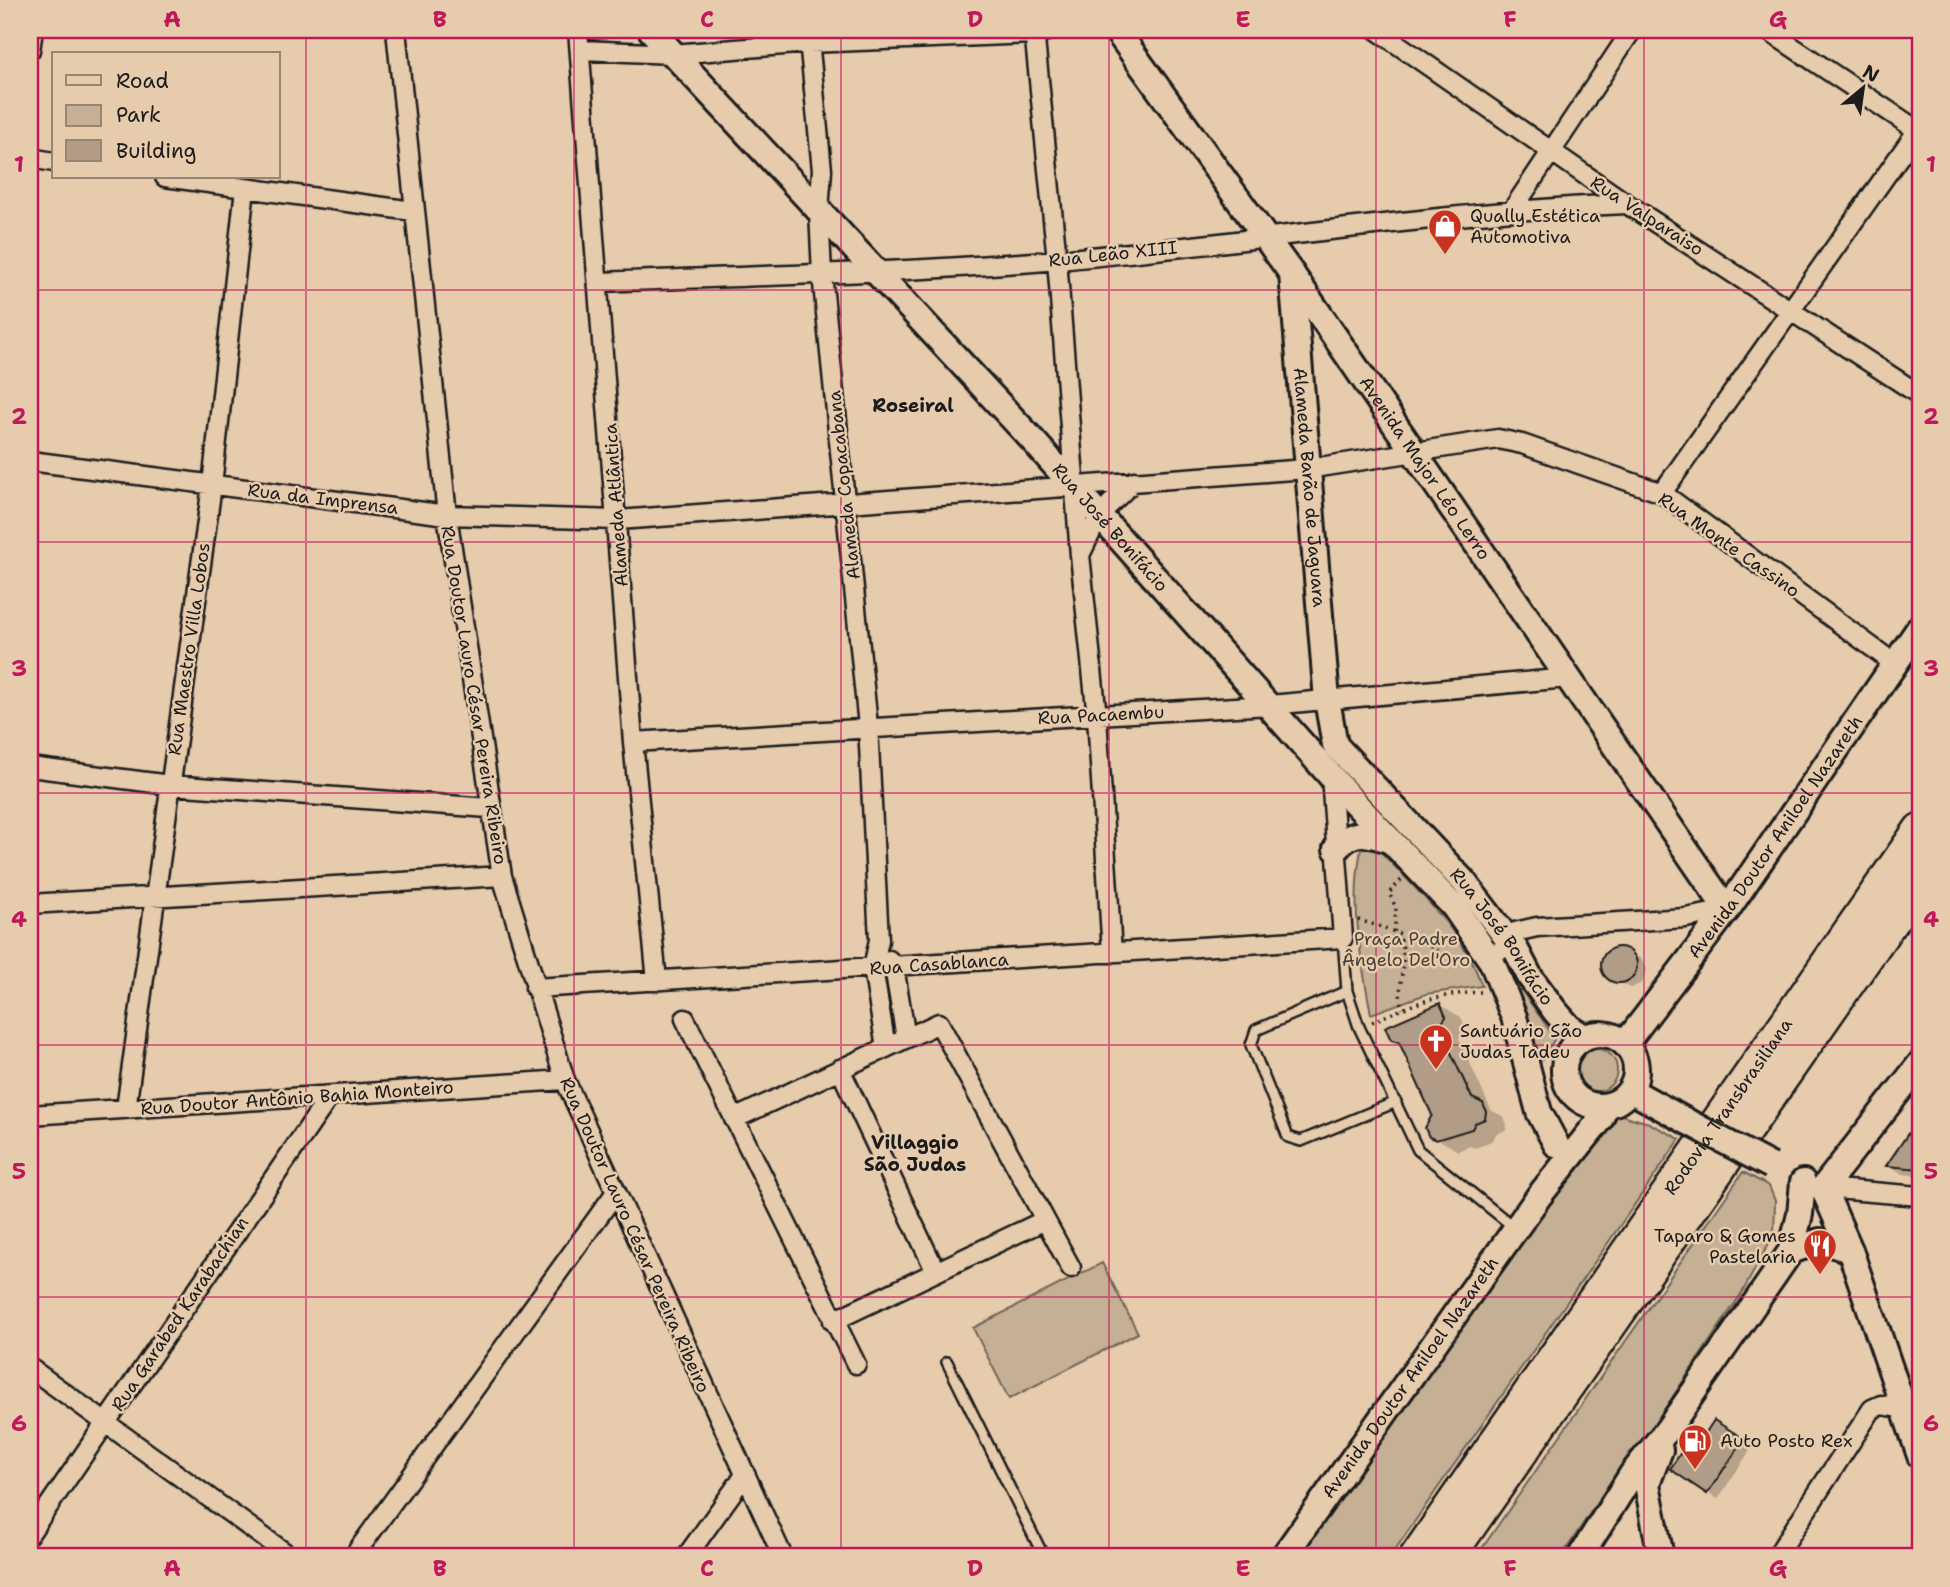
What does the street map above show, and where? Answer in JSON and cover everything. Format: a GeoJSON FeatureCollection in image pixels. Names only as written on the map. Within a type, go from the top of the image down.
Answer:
{"type":"FeatureCollection","features":[{"type":"Feature","properties":{"kind":"highway","name":"Rodovia Transbrasiliana"},"geometry":{"type":"LineString","coordinates":[[1416,1557],[1920,830]]}},
{"type":"Feature","properties":{"kind":"highway","name":"Rodovia Transbrasiliana"},"geometry":{"type":"LineString","coordinates":[[1448,1557],[1920,880]]}},
{"type":"Feature","properties":{"kind":"street"},"geometry":{"type":"LineString","coordinates":[[30,50],[33,30]]}},
{"type":"Feature","properties":{"kind":"street","name":"Rua Doutor Lauro César Pereira Ribeiro"},"geometry":{"type":"LineString","coordinates":[[396,30],[447,515],[489,808],[502,876],[565,1080],[783,1557]]}},
{"type":"Feature","properties":{"kind":"street","name":"Alameda Atlântica"},"geometry":{"type":"LineString","coordinates":[[578,30],[633,741],[657,981]]}},
{"type":"Feature","properties":{"kind":"street","name":"Rua José Bonifácio"},"geometry":{"type":"LineString","coordinates":[[651,30],[1100,514],[1331,776],[1454,906],[1481,965],[1514,1017],[1539,1112],[1556,1144]]}},
{"type":"Feature","properties":{"kind":"street","name":"Avenida Major Léo Lerro"},"geometry":{"type":"LineString","coordinates":[[1116,30],[1292,274],[1727,910]]}},
{"type":"Feature","properties":{"kind":"street","name":"Rua Valparaiso"},"geometry":{"type":"LineString","coordinates":[[1377,30],[1627,204],[1792,309],[1920,395]]}},
{"type":"Feature","properties":{"kind":"street"},"geometry":{"type":"LineString","coordinates":[[1513,209],[1549,150],[1632,30]]}},
{"type":"Feature","properties":{"kind":"street"},"geometry":{"type":"LineString","coordinates":[[1662,494],[1920,130],[1767,30]]}},
{"type":"Feature","properties":{"kind":"street"},"geometry":{"type":"LineString","coordinates":[[580,50],[674,54],[808,36],[1040,31],[1073,485],[1097,717],[1111,953]]}},
{"type":"Feature","properties":{"kind":"street","name":"Alameda Copacabana"},"geometry":{"type":"LineString","coordinates":[[808,36],[822,170],[819,211],[822,274],[847,502],[867,726],[879,940],[873,968]]}},
{"type":"Feature","properties":{"kind":"street"},"geometry":{"type":"LineString","coordinates":[[30,158],[52,162]]}},
{"type":"Feature","properties":{"kind":"street"},"geometry":{"type":"LineString","coordinates":[[172,178],[413,211]]}},
{"type":"Feature","properties":{"kind":"street","name":"Rua Maestro Villa Lobos"},"geometry":{"type":"LineString","coordinates":[[126,1109],[212,485],[245,188]]}},
{"type":"Feature","properties":{"kind":"street","name":"Rua Leão XIII"},"geometry":{"type":"LineString","coordinates":[[598,282],[848,271],[877,273],[1057,260],[1266,239],[1513,209],[1627,204]]}},
{"type":"Feature","properties":{"kind":"street","name":"Alameda Barão de Jaguara"},"geometry":{"type":"LineString","coordinates":[[1292,274],[1327,700]]}},
{"type":"Feature","properties":{"kind":"street","name":"Rua Monte Cassino"},"geometry":{"type":"LineString","coordinates":[[618,520],[1307,469],[1498,439],[1522,444],[1662,494],[1895,664]]}},
{"type":"Feature","properties":{"kind":"street","name":"Rua da Imprensa"},"geometry":{"type":"LineString","coordinates":[[30,461],[447,515],[618,520]]}},
{"type":"Feature","properties":{"kind":"street"},"geometry":{"type":"LineString","coordinates":[[1080,555],[1100,514],[1134,481]]}},
{"type":"Feature","properties":{"kind":"street","name":"Avenida Doutor Aniloel Nazareth"},"geometry":{"type":"LineString","coordinates":[[1625,1044],[1727,910],[1920,626]]}},
{"type":"Feature","properties":{"kind":"street","name":"Rua Pacaembu"},"geometry":{"type":"LineString","coordinates":[[633,741],[867,726],[1097,717],[1270,705],[1568,678]]}},
{"type":"Feature","properties":{"kind":"street","name":"Rua José Bonifácio"},"geometry":{"type":"LineString","coordinates":[[1327,700],[1335,745],[1464,882],[1508,939],[1530,977],[1555,1011],[1569,1027],[1584,1037]]}},
{"type":"Feature","properties":{"kind":"street"},"geometry":{"type":"LineString","coordinates":[[30,767],[170,785],[489,808]]}},
{"type":"Feature","properties":{"kind":"street"},"geometry":{"type":"LineString","coordinates":[[1331,776],[1336,849],[1350,940]]}},
{"type":"Feature","properties":{"kind":"street"},"geometry":{"type":"LineString","coordinates":[[1336,849],[1345,837],[1354,833],[1391,841]]}},
{"type":"Feature","properties":{"kind":"street"},"geometry":{"type":"LineString","coordinates":[[30,904],[502,876]]}},
{"type":"Feature","properties":{"kind":"street"},"geometry":{"type":"LineString","coordinates":[[1481,965],[1515,932],[1537,927],[1686,918],[1727,910]]}},
{"type":"Feature","properties":{"kind":"street","name":"Alameda Copacabana"},"geometry":{"type":"LineString","coordinates":[[879,940],[894,967],[906,1038]]}},
{"type":"Feature","properties":{"kind":"street","name":"Rua Casablanca"},"geometry":{"type":"LineString","coordinates":[[535,988],[1350,940]]}},
{"type":"Feature","properties":{"kind":"street"},"geometry":{"type":"LineString","coordinates":[[873,968],[886,1048]]}},
{"type":"Feature","properties":{"kind":"street"},"geometry":{"type":"LineString","coordinates":[[685,1019],[856,1364]]}},
{"type":"Feature","properties":{"kind":"street"},"geometry":{"type":"LineString","coordinates":[[734,1119],[939,1023],[1071,1268]]}},
{"type":"Feature","properties":{"kind":"street"},"geometry":{"type":"LineString","coordinates":[[1525,1056],[1543,1074],[1566,1082],[1584,1102],[1606,1106],[1630,1090],[1636,1067],[1625,1044],[1607,1034],[1584,1037],[1567,1054],[1566,1082]]}},
{"type":"Feature","properties":{"kind":"street"},"geometry":{"type":"LineString","coordinates":[[1580,1557],[1632,1474],[1668,1429],[1791,1251],[1800,1214],[1813,1185],[1920,1063]]}},
{"type":"Feature","properties":{"kind":"street"},"geometry":{"type":"LineString","coordinates":[[840,1069],[936,1272]]}},
{"type":"Feature","properties":{"kind":"street","name":"Rua Doutor Antônio Bahia Monteiro"},"geometry":{"type":"LineString","coordinates":[[30,1115],[565,1080]]}},
{"type":"Feature","properties":{"kind":"street","name":"Avenida Doutor Aniloel Nazareth"},"geometry":{"type":"LineString","coordinates":[[1539,1196],[1556,1144],[1566,1082]]}},
{"type":"Feature","properties":{"kind":"street"},"geometry":{"type":"LineString","coordinates":[[1630,1090],[1771,1166],[1813,1185],[1920,1196]]}},
{"type":"Feature","properties":{"kind":"street","name":"Rua Garabed Karabachian"},"geometry":{"type":"LineString","coordinates":[[30,1533],[330,1096]]}},
{"type":"Feature","properties":{"kind":"street","name":"Avenida Doutor Aniloel Nazareth"},"geometry":{"type":"LineString","coordinates":[[1283,1557],[1539,1196],[1600,1120],[1606,1106]]}},
{"type":"Feature","properties":{"kind":"street"},"geometry":{"type":"LineString","coordinates":[[1813,1185],[1850,1250],[1912,1410],[1920,1456]]}},
{"type":"Feature","properties":{"kind":"street"},"geometry":{"type":"LineString","coordinates":[[354,1557],[616,1192]]}},
{"type":"Feature","properties":{"kind":"street"},"geometry":{"type":"LineString","coordinates":[[833,1321],[1045,1220]]}},
{"type":"Feature","properties":{"kind":"street"},"geometry":{"type":"LineString","coordinates":[[1791,1251],[1820,1241],[1850,1250]]}},
{"type":"Feature","properties":{"kind":"street"},"geometry":{"type":"LineString","coordinates":[[30,1368],[291,1557]]}},
{"type":"Feature","properties":{"kind":"street"},"geometry":{"type":"LineString","coordinates":[[1776,1557],[1872,1409],[1881,1405],[1912,1410]]}},
{"type":"Feature","properties":{"kind":"street"},"geometry":{"type":"LineString","coordinates":[[1661,1557],[1647,1484],[1668,1429]]}},
{"type":"Feature","properties":{"kind":"street"},"geometry":{"type":"LineString","coordinates":[[686,1557],[744,1476]]}},
{"type":"Feature","properties":{"kind":"street"},"geometry":{"type":"LineString","coordinates":[[1603,1521],[1627,1510],[1637,1509],[1647,1512],[1652,1521]]}},
{"type":"Feature","properties":{"kind":"lane"},"geometry":{"type":"LineString","coordinates":[[1350,940],[1347,990],[1359,1027],[1418,1150],[1516,1229]]}},
{"type":"Feature","properties":{"kind":"lane"},"geometry":{"type":"LineString","coordinates":[[1347,990],[1256,1030],[1251,1035],[1251,1045],[1288,1137],[1293,1141],[1301,1141],[1396,1102]]}},
{"type":"Feature","properties":{"kind":"lane"},"geometry":{"type":"LineString","coordinates":[[947,1362],[1044,1557]]}},
{"type":"Feature","properties":{"kind":"path"},"geometry":{"type":"LineString","coordinates":[[1394,935],[1396,908],[1388,893],[1405,874]]}},
{"type":"Feature","properties":{"kind":"path"},"geometry":{"type":"LineString","coordinates":[[1356,920],[1388,928],[1401,940],[1404,951],[1399,999],[1402,1009]]}},
{"type":"Feature","properties":{"kind":"path"},"geometry":{"type":"LineString","coordinates":[[1350,940],[1394,935],[1413,936],[1481,965]]}},
{"type":"Feature","properties":{"kind":"path"},"geometry":{"type":"LineString","coordinates":[[1359,1027],[1445,994],[1490,991]]}},
{"type":"Feature","properties":{"kind":"green space","name":"Praça Padre Ângelo Del'Oro"},"geometry":{"type":"Polygon","coordinates":[[[1367,846],[1380,851],[1452,930],[1464,947],[1482,986],[1426,994],[1371,1014],[1357,912],[1361,850],[1367,846]]]}},
{"type":"Feature","properties":{"kind":"green space"},"geometry":{"type":"Polygon","coordinates":[[[1523,986],[1522,991],[1555,1038],[1542,1060],[1531,1044],[1508,994],[1523,986]]]}},
{"type":"Feature","properties":{"kind":"green space"},"geometry":{"type":"Polygon","coordinates":[[[1596,1049],[1611,1055],[1617,1070],[1611,1085],[1596,1091],[1581,1085],[1575,1070],[1581,1055],[1596,1049]]]}},
{"type":"Feature","properties":{"kind":"green space"},"geometry":{"type":"Polygon","coordinates":[[[1621,1115],[1649,1123],[1680,1139],[1390,1557],[1298,1557],[1422,1376],[1609,1118],[1621,1115]]]}},
{"type":"Feature","properties":{"kind":"green space"},"geometry":{"type":"Polygon","coordinates":[[[1743,1172],[1769,1186],[1775,1201],[1774,1234],[1743,1291],[1636,1452],[1631,1451],[1561,1557],[1476,1557],[1743,1172]]]}},
{"type":"Feature","properties":{"kind":"green space"},"geometry":{"type":"Polygon","coordinates":[[[1102,1263],[1138,1333],[1009,1399],[973,1328],[1102,1263]]]}},
{"type":"Feature","properties":{"kind":"building"},"geometry":{"type":"Polygon","coordinates":[[[1619,947],[1632,952],[1637,965],[1632,978],[1619,983],[1606,978],[1601,965],[1606,952],[1619,947]]]}},
{"type":"Feature","properties":{"kind":"building","name":"Santuário São Judas Tadeu"},"geometry":{"type":"Polygon","coordinates":[[[1440,1003],[1446,1017],[1439,1027],[1472,1098],[1483,1103],[1486,1112],[1485,1119],[1475,1123],[1472,1129],[1436,1140],[1429,1137],[1425,1128],[1432,1115],[1399,1042],[1391,1040],[1385,1027],[1440,1003]]]}},
{"type":"Feature","properties":{"kind":"building"},"geometry":{"type":"Polygon","coordinates":[[[1920,1116],[1920,1169],[1886,1166],[1920,1116]]]}},
{"type":"Feature","properties":{"kind":"building"},"geometry":{"type":"Polygon","coordinates":[[[1714,1420],[1744,1439],[1707,1494],[1670,1469],[1684,1448],[1692,1454],[1714,1420]]]}},
{"type":"Feature","properties":{"kind":"place","name":"Qually Estética Automotiva"},"geometry":{"type":"Point","coordinates":[1445,256]}},
{"type":"Feature","properties":{"kind":"place","name":"Santuário São Judas Tadeu"},"geometry":{"type":"Point","coordinates":[1436,1071]}},
{"type":"Feature","properties":{"kind":"place","name":"Taparo & Gomes Pastelaria"},"geometry":{"type":"Point","coordinates":[1820,1276]}},
{"type":"Feature","properties":{"kind":"place","name":"Auto Posto Rex"},"geometry":{"type":"Point","coordinates":[1695,1471]}},
{"type":"Feature","properties":{"kind":"district","name":"Roseiral"},"geometry":{"type":"Point","coordinates":[913,405]}},
{"type":"Feature","properties":{"kind":"district","name":"Villaggio São Judas"},"geometry":{"type":"Point","coordinates":[915,1153]}}]}
